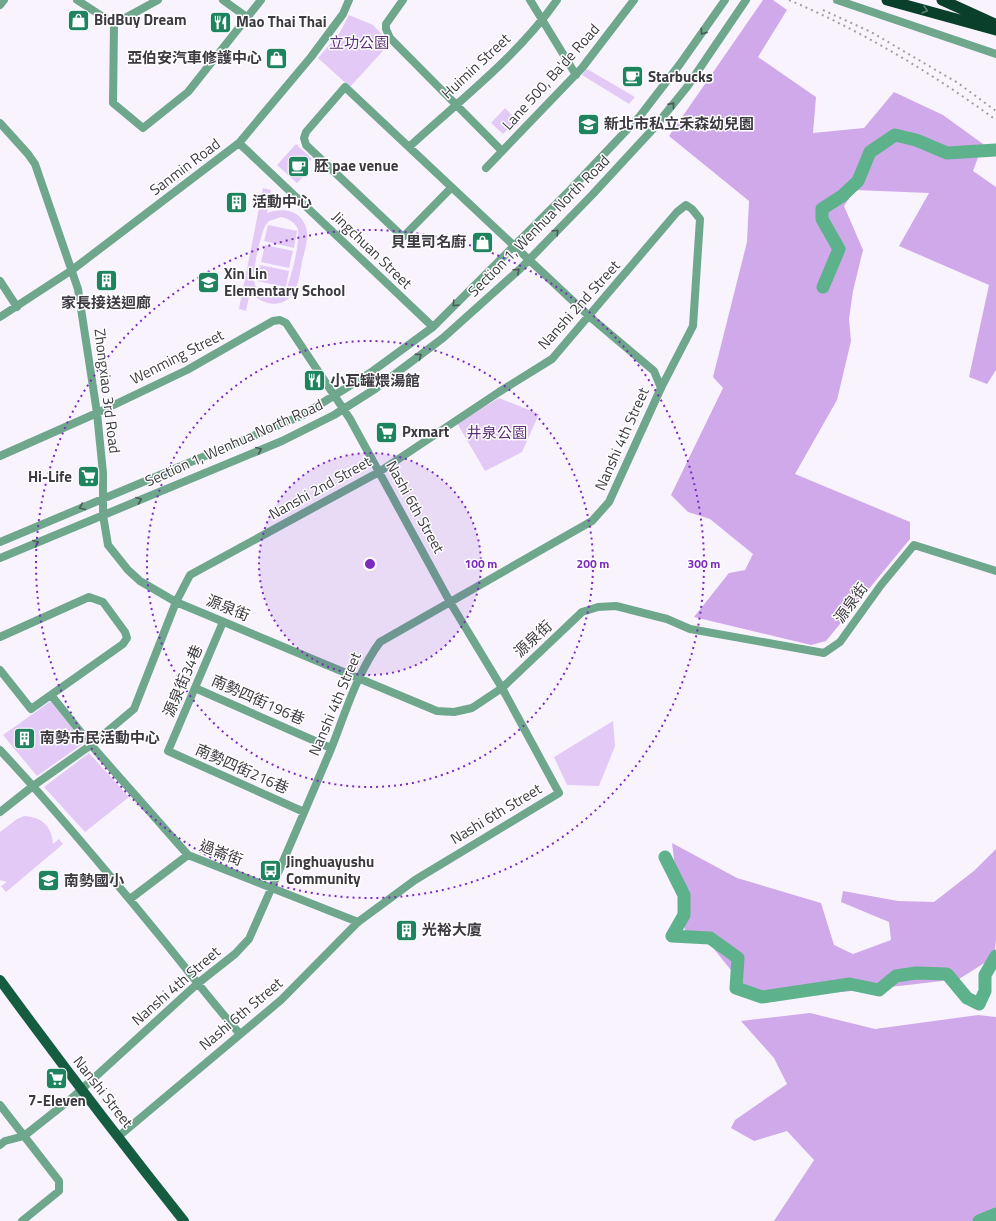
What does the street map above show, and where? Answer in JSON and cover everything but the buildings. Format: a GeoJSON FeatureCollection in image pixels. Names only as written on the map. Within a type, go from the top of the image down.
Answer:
{"type":"FeatureCollection","features":[{"type":"Feature","properties":{"kind":"highway"},"geometry":{"type":"LineString","coordinates":[[887,0],[996,30]]}},
{"type":"Feature","properties":{"kind":"highway"},"geometry":{"type":"LineString","coordinates":[[942,0],[996,24]]}},
{"type":"Feature","properties":{"kind":"main road","name":"Nanshi Street"},"geometry":{"type":"LineString","coordinates":[[0,980],[80,1090],[119,1136],[146,1174],[184,1221]]}},
{"type":"Feature","properties":{"kind":"street"},"geometry":{"type":"LineString","coordinates":[[0,5],[4,0]]}},
{"type":"Feature","properties":{"kind":"street"},"geometry":{"type":"LineString","coordinates":[[77,0],[114,24]]}},
{"type":"Feature","properties":{"kind":"street"},"geometry":{"type":"LineString","coordinates":[[114,24],[158,0]]}},
{"type":"Feature","properties":{"kind":"street"},"geometry":{"type":"LineString","coordinates":[[223,0],[248,18]]}},
{"type":"Feature","properties":{"kind":"street"},"geometry":{"type":"LineString","coordinates":[[114,24],[114,103],[143,128],[188,92],[261,0]]}},
{"type":"Feature","properties":{"kind":"street","name":"Sanmin Road"},"geometry":{"type":"LineString","coordinates":[[0,317],[72,270],[239,143],[311,57],[342,14],[349,0]]}},
{"type":"Feature","properties":{"kind":"street"},"geometry":{"type":"LineString","coordinates":[[403,0],[386,24],[387,33],[502,151]]}},
{"type":"Feature","properties":{"kind":"street"},"geometry":{"type":"LineString","coordinates":[[530,0],[576,75]]}},
{"type":"Feature","properties":{"kind":"street","name":"Huimin Street"},"geometry":{"type":"LineString","coordinates":[[409,148],[502,62],[542,21],[557,0]]}},
{"type":"Feature","properties":{"kind":"street","name":"Lane 500, Ba'de Road"},"geometry":{"type":"LineString","coordinates":[[486,168],[576,75],[617,24],[634,0]]}},
{"type":"Feature","properties":{"kind":"street","name":"Section 1, Wenhua North Road"},"geometry":{"type":"LineString","coordinates":[[0,542],[288,422],[335,396],[370,373],[433,327],[570,190],[640,116],[680,64],[725,0]]}},
{"type":"Feature","properties":{"kind":"street","name":"Section 1, Wenhua North Road"},"geometry":{"type":"LineString","coordinates":[[0,558],[282,441],[344,409],[375,389],[443,338],[528,260],[592,195],[653,128],[687,87],[746,0]]}},
{"type":"Feature","properties":{"kind":"street"},"geometry":{"type":"LineString","coordinates":[[837,0],[996,54]]}},
{"type":"Feature","properties":{"kind":"street"},"geometry":{"type":"LineString","coordinates":[[451,188],[403,237],[306,145],[304,138],[308,127],[344,87],[590,317],[654,371],[661,388]]}},
{"type":"Feature","properties":{"kind":"street","name":"Zhongxiao 3rd Road"},"geometry":{"type":"LineString","coordinates":[[0,123],[35,164],[78,289],[89,349],[97,413],[103,473],[103,515]]}},
{"type":"Feature","properties":{"kind":"street","name":"Jingchuan Street"},"geometry":{"type":"LineString","coordinates":[[239,143],[433,327]]}},
{"type":"Feature","properties":{"kind":"street","name":"Nanshi 2nd Street"},"geometry":{"type":"LineString","coordinates":[[0,812],[33,786],[91,745],[134,709],[176,602],[190,575],[379,472],[552,359],[686,205]]}},
{"type":"Feature","properties":{"kind":"street","name":"Nanshi 4th Street"},"geometry":{"type":"LineString","coordinates":[[24,1136],[80,1090],[197,984],[235,954],[249,938],[360,678],[372,653],[380,642],[592,521],[610,502],[661,388],[692,326],[700,219],[692,208],[686,205]]}},
{"type":"Feature","properties":{"kind":"street"},"geometry":{"type":"LineString","coordinates":[[0,281],[17,307]]}},
{"type":"Feature","properties":{"kind":"street","name":"Wenming Street"},"geometry":{"type":"LineString","coordinates":[[0,456],[97,413],[187,370],[273,321],[280,320],[291,328],[335,396]]}},
{"type":"Feature","properties":{"kind":"street","name":"Nashi 6th Street"},"geometry":{"type":"LineString","coordinates":[[119,1136],[281,1000],[358,922],[415,880],[559,793],[502,688],[450,602],[344,409],[335,396]]}},
{"type":"Feature","properties":{"kind":"street","name":"源泉街"},"geometry":{"type":"LineString","coordinates":[[103,515],[108,545],[117,558],[140,581],[176,602],[437,711],[454,712],[472,708],[502,688],[582,612],[598,607],[616,606],[667,619],[690,629],[824,653],[840,642],[881,585],[914,545],[996,571]]}},
{"type":"Feature","properties":{"kind":"street"},"geometry":{"type":"LineString","coordinates":[[0,637],[89,597],[103,602],[125,632],[127,638],[123,644],[31,709],[0,670]]}},
{"type":"Feature","properties":{"kind":"street","name":"源泉街34巷"},"geometry":{"type":"LineString","coordinates":[[168,750],[223,622]]}},
{"type":"Feature","properties":{"kind":"street","name":"南勢四街196巷"},"geometry":{"type":"LineString","coordinates":[[195,688],[331,748]]}},
{"type":"Feature","properties":{"kind":"street","name":"過崙街"},"geometry":{"type":"LineString","coordinates":[[51,695],[91,745],[188,855],[358,922]]}},
{"type":"Feature","properties":{"kind":"street"},"geometry":{"type":"LineString","coordinates":[[0,750],[130,899],[197,984],[240,1034]]}},
{"type":"Feature","properties":{"kind":"street","name":"南勢四街216巷"},"geometry":{"type":"LineString","coordinates":[[168,750],[304,812]]}},
{"type":"Feature","properties":{"kind":"street"},"geometry":{"type":"LineString","coordinates":[[130,899],[188,855]]}},
{"type":"Feature","properties":{"kind":"street"},"geometry":{"type":"LineString","coordinates":[[0,1105],[59,1181],[60,1187],[56,1195],[22,1221]]}},
{"type":"Feature","properties":{"kind":"street"},"geometry":{"type":"LineString","coordinates":[[0,1145],[5,1141],[24,1136]]}},
{"type":"Feature","properties":{"kind":"green space","name":"立功公園"},"geometry":{"type":"Polygon","coordinates":[[[349,15],[373,25],[390,43],[350,87],[318,58],[339,34],[349,15]]]}},
{"type":"Feature","properties":{"kind":"green space"},"geometry":{"type":"Polygon","coordinates":[[[587,69],[635,97],[629,104],[582,75],[587,69]]]}},
{"type":"Feature","properties":{"kind":"green space"},"geometry":{"type":"Polygon","coordinates":[[[505,108],[517,120],[503,134],[491,123],[505,108]]]}},
{"type":"Feature","properties":{"kind":"green space"},"geometry":{"type":"Polygon","coordinates":[[[296,144],[312,159],[308,162],[307,169],[309,171],[297,183],[277,165],[296,144]]]}},
{"type":"Feature","properties":{"kind":"green space"},"geometry":{"type":"Polygon","coordinates":[[[263,188],[271,190],[267,213],[280,210],[292,212],[302,219],[307,232],[306,247],[297,285],[289,298],[272,304],[260,300],[250,292],[246,311],[239,309],[263,188]],[[281,217],[269,221],[265,226],[259,245],[256,262],[254,276],[255,284],[260,292],[268,296],[278,295],[287,288],[298,239],[297,227],[292,221],[281,217]]]}},
{"type":"Feature","properties":{"kind":"green space"},"geometry":{"type":"Polygon","coordinates":[[[268,225],[297,231],[294,248],[264,241],[268,225]]]}},
{"type":"Feature","properties":{"kind":"green space"},"geometry":{"type":"Polygon","coordinates":[[[265,245],[293,251],[289,268],[261,262],[265,245]]]}},
{"type":"Feature","properties":{"kind":"green space"},"geometry":{"type":"Polygon","coordinates":[[[260,265],[289,271],[286,287],[257,281],[260,265]]]}},
{"type":"Feature","properties":{"kind":"green space","name":"井泉公園"},"geometry":{"type":"Polygon","coordinates":[[[499,398],[539,414],[522,452],[485,471],[457,423],[499,398]]]}},
{"type":"Feature","properties":{"kind":"green space"},"geometry":{"type":"Polygon","coordinates":[[[51,701],[84,743],[37,776],[3,735],[51,701]]]}},
{"type":"Feature","properties":{"kind":"green space"},"geometry":{"type":"Polygon","coordinates":[[[613,721],[615,746],[599,786],[567,785],[554,757],[613,721]]]}},
{"type":"Feature","properties":{"kind":"green space"},"geometry":{"type":"Polygon","coordinates":[[[89,753],[129,797],[85,832],[44,787],[89,753]]]}},
{"type":"Feature","properties":{"kind":"green space"},"geometry":{"type":"Polygon","coordinates":[[[24,816],[36,818],[41,821],[51,832],[53,844],[59,839],[63,844],[6,892],[1,886],[7,882],[0,880],[0,832],[17,819],[24,816]]]}},
{"type":"Feature","properties":{"kind":"shaded area"},"geometry":{"type":"Polygon","coordinates":[[[763,0],[773,0],[787,10],[758,57],[816,97],[813,133],[864,128],[894,92],[943,115],[983,144],[973,171],[996,187],[996,370],[987,384],[969,377],[989,285],[899,246],[929,193],[855,190],[844,206],[863,250],[853,291],[849,319],[851,341],[837,400],[795,474],[910,522],[910,539],[826,641],[811,645],[694,617],[729,573],[745,570],[753,554],[710,519],[688,512],[671,495],[723,388],[713,377],[747,242],[749,201],[669,136],[763,0]]]}},
{"type":"Feature","properties":{"kind":"shaded area"},"geometry":{"type":"Polygon","coordinates":[[[672,843],[737,878],[821,903],[834,945],[853,954],[891,940],[889,922],[841,902],[843,891],[898,901],[934,902],[975,870],[996,849],[996,939],[994,957],[959,979],[865,990],[776,997],[742,984],[710,944],[687,938],[681,914],[672,843]]]}},
{"type":"Feature","properties":{"kind":"shaded area"},"geometry":{"type":"Polygon","coordinates":[[[810,1013],[875,1029],[978,1015],[996,1017],[996,1209],[972,1221],[774,1221],[814,1160],[787,1131],[754,1141],[731,1128],[735,1120],[787,1084],[774,1058],[741,1021],[810,1013]]]}},
{"type":"Feature","properties":{"kind":"waterway"},"geometry":{"type":"LineString","coordinates":[[823,287],[839,249],[822,219],[822,209],[842,196],[858,181],[870,152],[895,135],[916,140],[947,153],[996,150]]}},
{"type":"Feature","properties":{"kind":"waterway"},"geometry":{"type":"LineString","coordinates":[[665,857],[684,895],[684,915],[672,936],[710,938],[738,958],[736,988],[762,997],[850,984],[879,990],[896,976],[916,973],[947,974],[967,998],[979,1004],[985,991],[985,975],[996,956]]}},
{"type":"Feature","properties":{"kind":"waterway"},"geometry":{"type":"LineString","coordinates":[[979,1221],[996,1214]]}},
{"type":"Feature","properties":{"kind":"railway"},"geometry":{"type":"LineString","coordinates":[[789,0],[843,25],[896,54],[947,86],[996,120]]}},
{"type":"Feature","properties":{"kind":"railway"},"geometry":{"type":"LineString","coordinates":[[823,10],[871,32],[958,83],[996,111]]}},
{"type":"Feature","properties":{"kind":"place","name":"BidBuy Dream"},"geometry":{"type":"Point","coordinates":[78,20]}},
{"type":"Feature","properties":{"kind":"place","name":"Mao Thai Thai"},"geometry":{"type":"Point","coordinates":[221,22]}},
{"type":"Feature","properties":{"kind":"place","name":"亞伯安汽車修護中心"},"geometry":{"type":"Point","coordinates":[277,58]}},
{"type":"Feature","properties":{"kind":"place","name":"Starbucks"},"geometry":{"type":"Point","coordinates":[633,77]}},
{"type":"Feature","properties":{"kind":"place","name":"新北市私立禾森幼兒園"},"geometry":{"type":"Point","coordinates":[589,124]}},
{"type":"Feature","properties":{"kind":"place","name":"胚 pae venue"},"geometry":{"type":"Point","coordinates":[298,166]}},
{"type":"Feature","properties":{"kind":"place","name":"活動中心"},"geometry":{"type":"Point","coordinates":[237,202]}},
{"type":"Feature","properties":{"kind":"place","name":"貝里司名廚"},"geometry":{"type":"Point","coordinates":[482,242]}},
{"type":"Feature","properties":{"kind":"place","name":"家長接送迴廊"},"geometry":{"type":"Point","coordinates":[106,280]}},
{"type":"Feature","properties":{"kind":"place","name":"Xin Lin Elementary School"},"geometry":{"type":"Point","coordinates":[209,283]}},
{"type":"Feature","properties":{"kind":"place","name":"小瓦罐煨湯館"},"geometry":{"type":"Point","coordinates":[314,381]}},
{"type":"Feature","properties":{"kind":"place","name":"Pxmart"},"geometry":{"type":"Point","coordinates":[386,432]}},
{"type":"Feature","properties":{"kind":"place","name":"Hi-Life"},"geometry":{"type":"Point","coordinates":[88,477]}},
{"type":"Feature","properties":{"kind":"place","name":"南勢市民活動中心"},"geometry":{"type":"Point","coordinates":[24,738]}},
{"type":"Feature","properties":{"kind":"place","name":"Jinghuayushu Community"},"geometry":{"type":"Point","coordinates":[271,871]}},
{"type":"Feature","properties":{"kind":"place","name":"南勢國小"},"geometry":{"type":"Point","coordinates":[48,881]}},
{"type":"Feature","properties":{"kind":"place","name":"光裕大廈"},"geometry":{"type":"Point","coordinates":[407,930]}},
{"type":"Feature","properties":{"kind":"place","name":"7-Eleven"},"geometry":{"type":"Point","coordinates":[57,1078]}}]}
